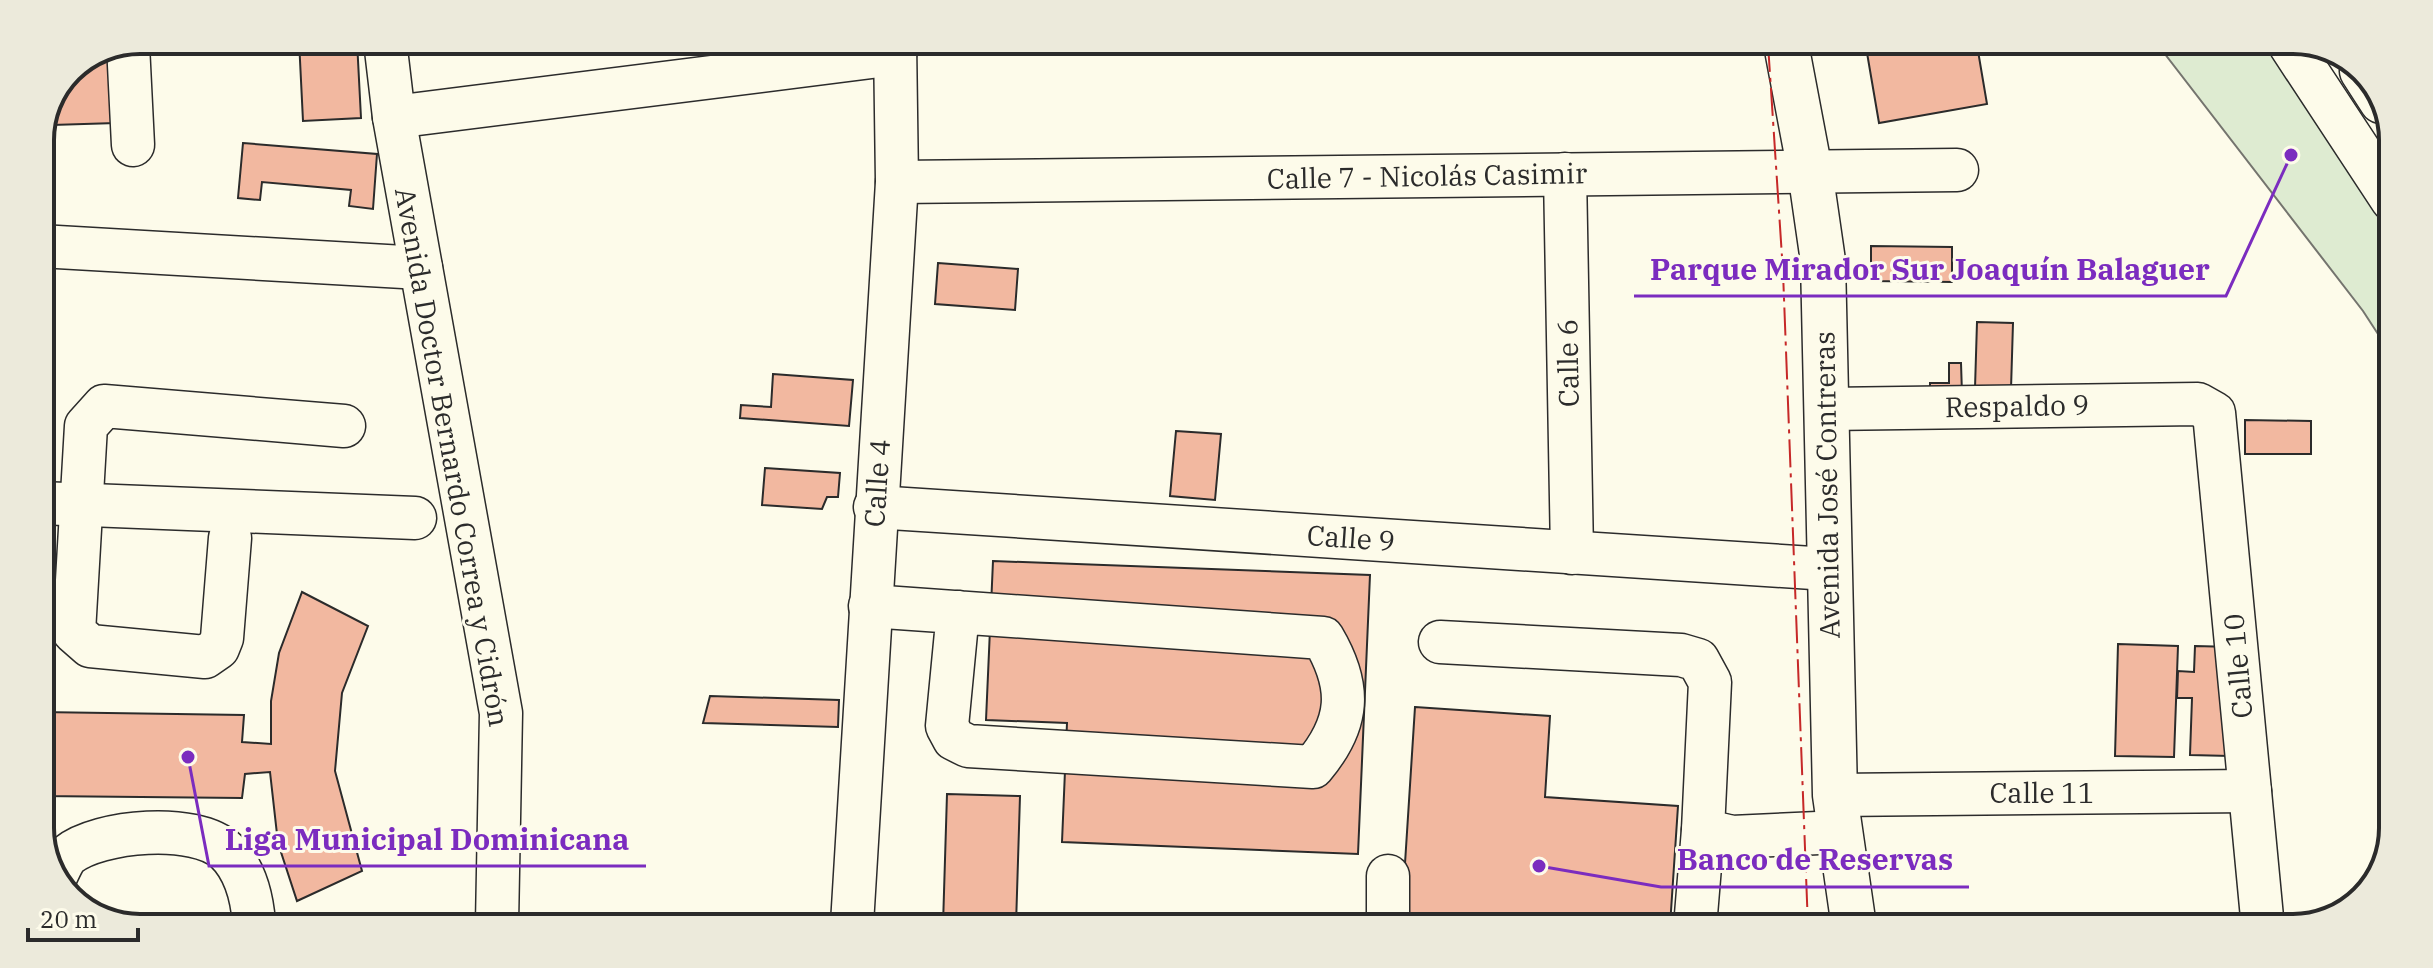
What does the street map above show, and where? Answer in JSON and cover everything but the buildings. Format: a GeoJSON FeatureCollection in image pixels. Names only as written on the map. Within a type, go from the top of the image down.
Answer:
{"type":"FeatureCollection","features":[{"type":"Feature","properties":{"kind":"main road","name":"Avenida José Contreras"},"geometry":{"type":"LineString","coordinates":[[1788,54],[1823,261],[1828,569],[1838,813],[1852,914]]}},
{"type":"Feature","properties":{"kind":"street","name":"Avenida Doctor Bernardo Correa y Cidrón"},"geometry":{"type":"LineString","coordinates":[[387,54],[394,117],[501,713],[497,914]]}},
{"type":"Feature","properties":{"kind":"street"},"geometry":{"type":"LineString","coordinates":[[394,117],[851,54]]}},
{"type":"Feature","properties":{"kind":"street","name":"Calle 4"},"geometry":{"type":"LineString","coordinates":[[853,914],[897,182],[895,54]]}},
{"type":"Feature","properties":{"kind":"street"},"geometry":{"type":"LineString","coordinates":[[2296,54],[2379,180]]}},
{"type":"Feature","properties":{"kind":"street"},"geometry":{"type":"LineString","coordinates":[[129,55],[133,145]]}},
{"type":"Feature","properties":{"kind":"street","name":"Calle 7 - Nicolás Casimir"},"geometry":{"type":"LineString","coordinates":[[897,182],[1957,170]]}},
{"type":"Feature","properties":{"kind":"street","name":"Calle 6"},"geometry":{"type":"LineString","coordinates":[[1565,174],[1572,553]]}},
{"type":"Feature","properties":{"kind":"street"},"geometry":{"type":"LineString","coordinates":[[54,247],[421,268]]}},
{"type":"Feature","properties":{"kind":"street","name":"Respaldo 9"},"geometry":{"type":"LineString","coordinates":[[1827,409],[2198,404],[2207,407]]}},
{"type":"Feature","properties":{"kind":"street"},"geometry":{"type":"LineString","coordinates":[[230,538],[222,638],[215,652],[205,657],[90,646],[74,632],[86,426],[96,411],[104,406],[344,426]]}},
{"type":"Feature","properties":{"kind":"street","name":"Calle 10"},"geometry":{"type":"LineString","coordinates":[[2207,407],[2214,413],[2262,914]]}},
{"type":"Feature","properties":{"kind":"street"},"geometry":{"type":"LineString","coordinates":[[54,504],[415,518]]}},
{"type":"Feature","properties":{"kind":"street","name":"Calle 9"},"geometry":{"type":"LineString","coordinates":[[875,507],[1828,569]]}},
{"type":"Feature","properties":{"kind":"street"},"geometry":{"type":"LineString","coordinates":[[870,606],[958,612],[1323,638],[1338,663],[1344,690],[1341,719],[1331,745],[1313,767],[968,746],[954,739],[947,726],[958,612]]}},
{"type":"Feature","properties":{"kind":"street"},"geometry":{"type":"LineString","coordinates":[[1440,642],[1681,655],[1698,660],[1710,682],[1696,914]]}},
{"type":"Feature","properties":{"kind":"street","name":"Calle 11"},"geometry":{"type":"LineString","coordinates":[[1703,830],[1732,837],[1838,813],[2250,791]]}},
{"type":"Feature","properties":{"kind":"street"},"geometry":{"type":"LineString","coordinates":[[63,864],[67,856],[115,834],[193,834],[225,850],[251,891],[253,914]]}},
{"type":"Feature","properties":{"kind":"street"},"geometry":{"type":"LineString","coordinates":[[1388,876],[1388,914]]}},
{"type":"Feature","properties":{"kind":"green space"},"geometry":{"type":"Polygon","coordinates":[[[2165,54],[2277,54],[2379,213],[2379,336],[2165,54]]]}},
{"type":"Feature","properties":{"kind":"power"},"geometry":{"type":"LineString","coordinates":[[1769,54],[1783,272],[1808,914]]}},
{"type":"Feature","properties":{"kind":"place","name":"Parque Mirador Sur Joaquín Balaguer"},"geometry":{"type":"Point","coordinates":[2291,155]}},
{"type":"Feature","properties":{"kind":"place","name":"Liga Municipal Dominicana"},"geometry":{"type":"Point","coordinates":[188,757]}},
{"type":"Feature","properties":{"kind":"place","name":"Banco de Reservas"},"geometry":{"type":"Point","coordinates":[1539,866]}}]}
